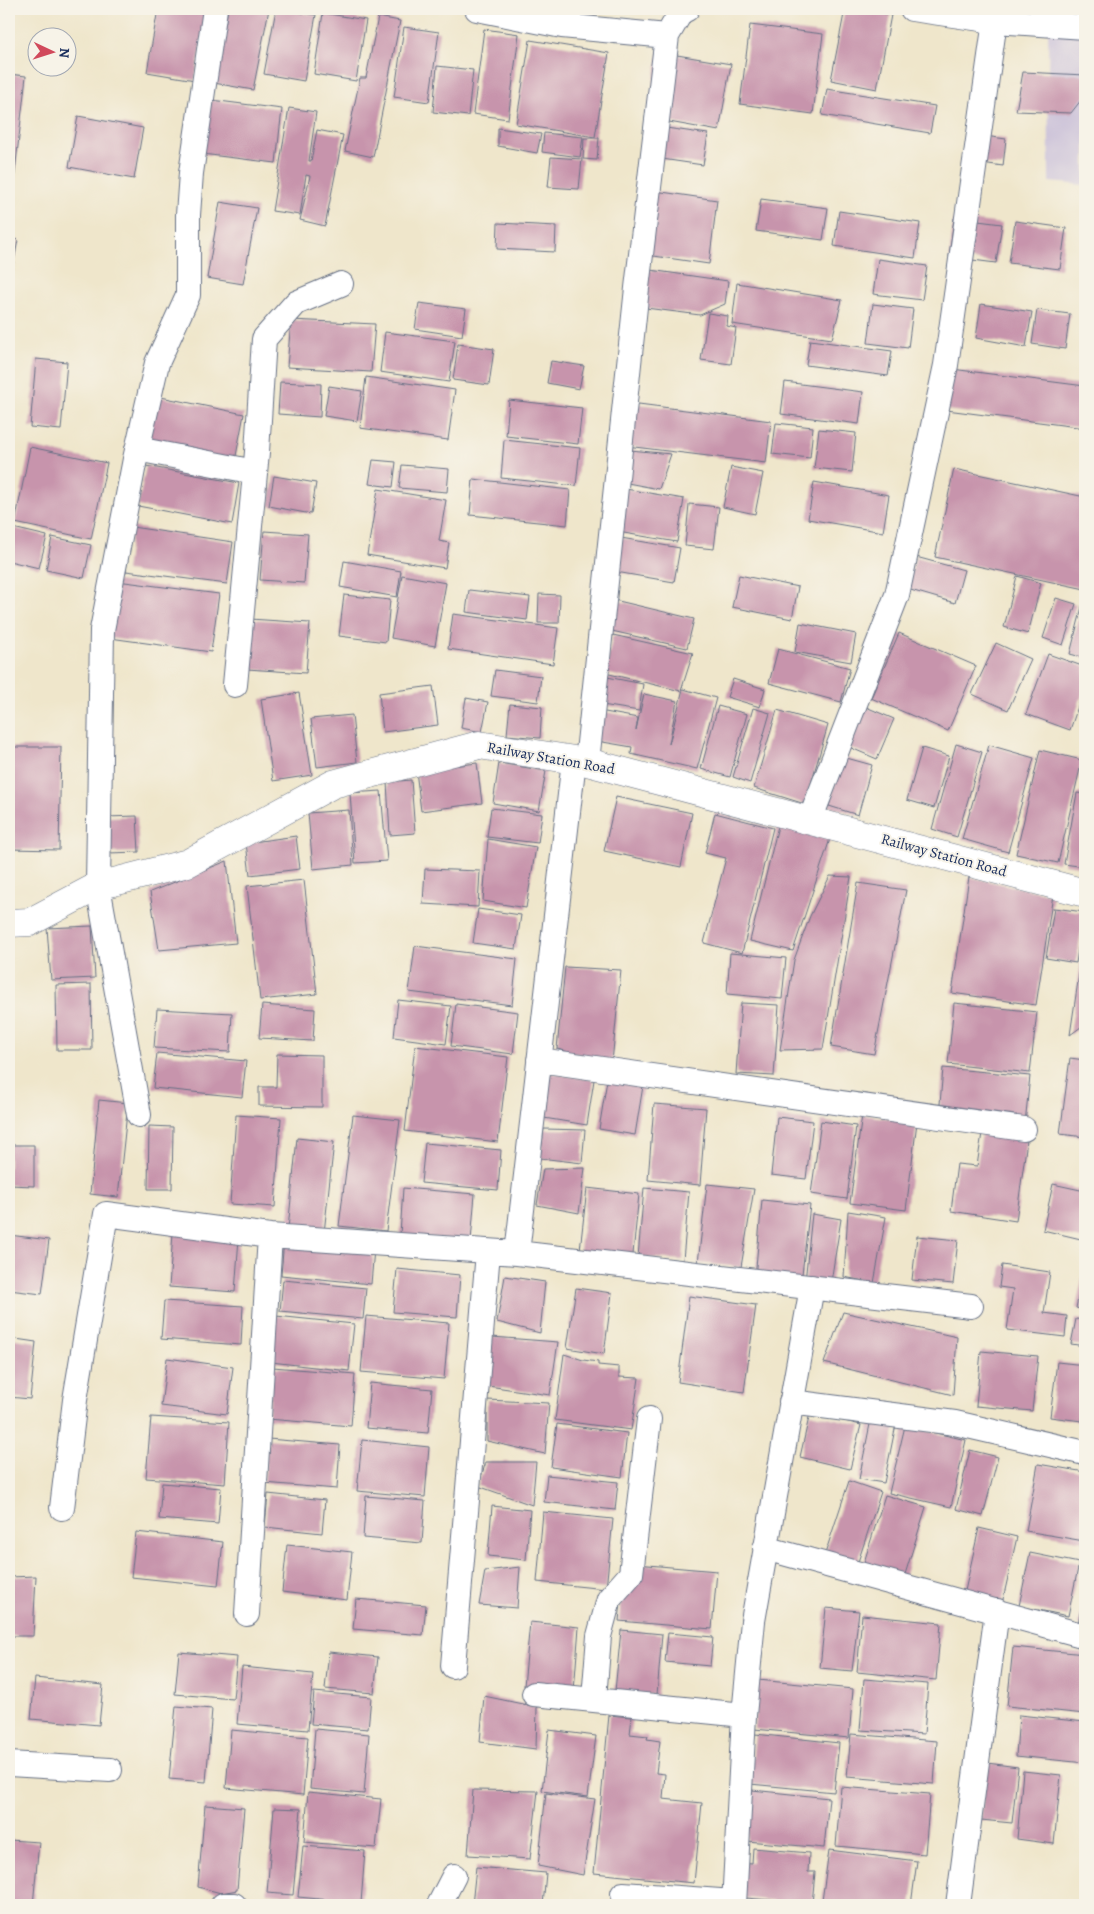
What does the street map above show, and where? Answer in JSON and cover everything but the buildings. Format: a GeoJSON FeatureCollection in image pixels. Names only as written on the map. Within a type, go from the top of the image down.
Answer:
{"type":"FeatureCollection","features":[{"type":"Feature","properties":{"kind":"street"},"geometry":{"type":"LineString","coordinates":[[139,1115],[98,886],[102,630],[137,449],[157,363],[188,294],[188,216],[191,173],[215,9]]}},
{"type":"Feature","properties":{"kind":"street"},"geometry":{"type":"LineString","coordinates":[[477,9],[562,18],[667,36]]}},
{"type":"Feature","properties":{"kind":"street"},"geometry":{"type":"LineString","coordinates":[[517,1253],[539,1060],[580,761],[667,36],[681,12],[687,9]]}},
{"type":"Feature","properties":{"kind":"street"},"geometry":{"type":"LineString","coordinates":[[912,9],[995,21],[1085,27]]}},
{"type":"Feature","properties":{"kind":"street"},"geometry":{"type":"LineString","coordinates":[[810,820],[897,595],[946,365],[995,21]]}},
{"type":"Feature","properties":{"kind":"street"},"geometry":{"type":"LineString","coordinates":[[235,685],[255,472],[264,339],[296,303],[341,284]]}},
{"type":"Feature","properties":{"kind":"street"},"geometry":{"type":"LineString","coordinates":[[137,449],[255,472]]}},
{"type":"Feature","properties":{"kind":"street","name":"Railway Station Road"},"geometry":{"type":"LineString","coordinates":[[9,923],[30,922],[98,886],[188,863],[333,784],[480,745],[580,761],[1085,893]]}},
{"type":"Feature","properties":{"kind":"street"},"geometry":{"type":"LineString","coordinates":[[539,1060],[1024,1129]]}},
{"type":"Feature","properties":{"kind":"street"},"geometry":{"type":"LineString","coordinates":[[62,1508],[75,1400],[106,1214],[270,1236],[517,1253],[971,1306]]}},
{"type":"Feature","properties":{"kind":"street"},"geometry":{"type":"LineString","coordinates":[[247,1614],[270,1236]]}},
{"type":"Feature","properties":{"kind":"street"},"geometry":{"type":"LineString","coordinates":[[453,1666],[488,1252]]}},
{"type":"Feature","properties":{"kind":"street"},"geometry":{"type":"LineString","coordinates":[[623,1894],[734,1904],[744,1715],[753,1621],[812,1287]]}},
{"type":"Feature","properties":{"kind":"street"},"geometry":{"type":"LineString","coordinates":[[791,1402],[955,1423],[1085,1453]]}},
{"type":"Feature","properties":{"kind":"street"},"geometry":{"type":"LineString","coordinates":[[594,1700],[598,1636],[610,1599],[631,1574],[649,1419]]}},
{"type":"Feature","properties":{"kind":"street"},"geometry":{"type":"LineString","coordinates":[[765,1548],[1085,1636]]}},
{"type":"Feature","properties":{"kind":"street"},"geometry":{"type":"LineString","coordinates":[[958,1905],[997,1611]]}},
{"type":"Feature","properties":{"kind":"street"},"geometry":{"type":"LineString","coordinates":[[534,1694],[744,1715]]}},
{"type":"Feature","properties":{"kind":"street"},"geometry":{"type":"LineString","coordinates":[[9,1764],[110,1770]]}},
{"type":"Feature","properties":{"kind":"street"},"geometry":{"type":"LineString","coordinates":[[439,1905],[454,1876]]}},
{"type":"Feature","properties":{"kind":"street"},"geometry":{"type":"LineString","coordinates":[[223,1905],[234,1905]]}},
{"type":"Feature","properties":{"kind":"shaded area"},"geometry":{"type":"Polygon","coordinates":[[[1048,9],[1085,9],[1085,185],[1049,182],[1048,9]]]}}]}
